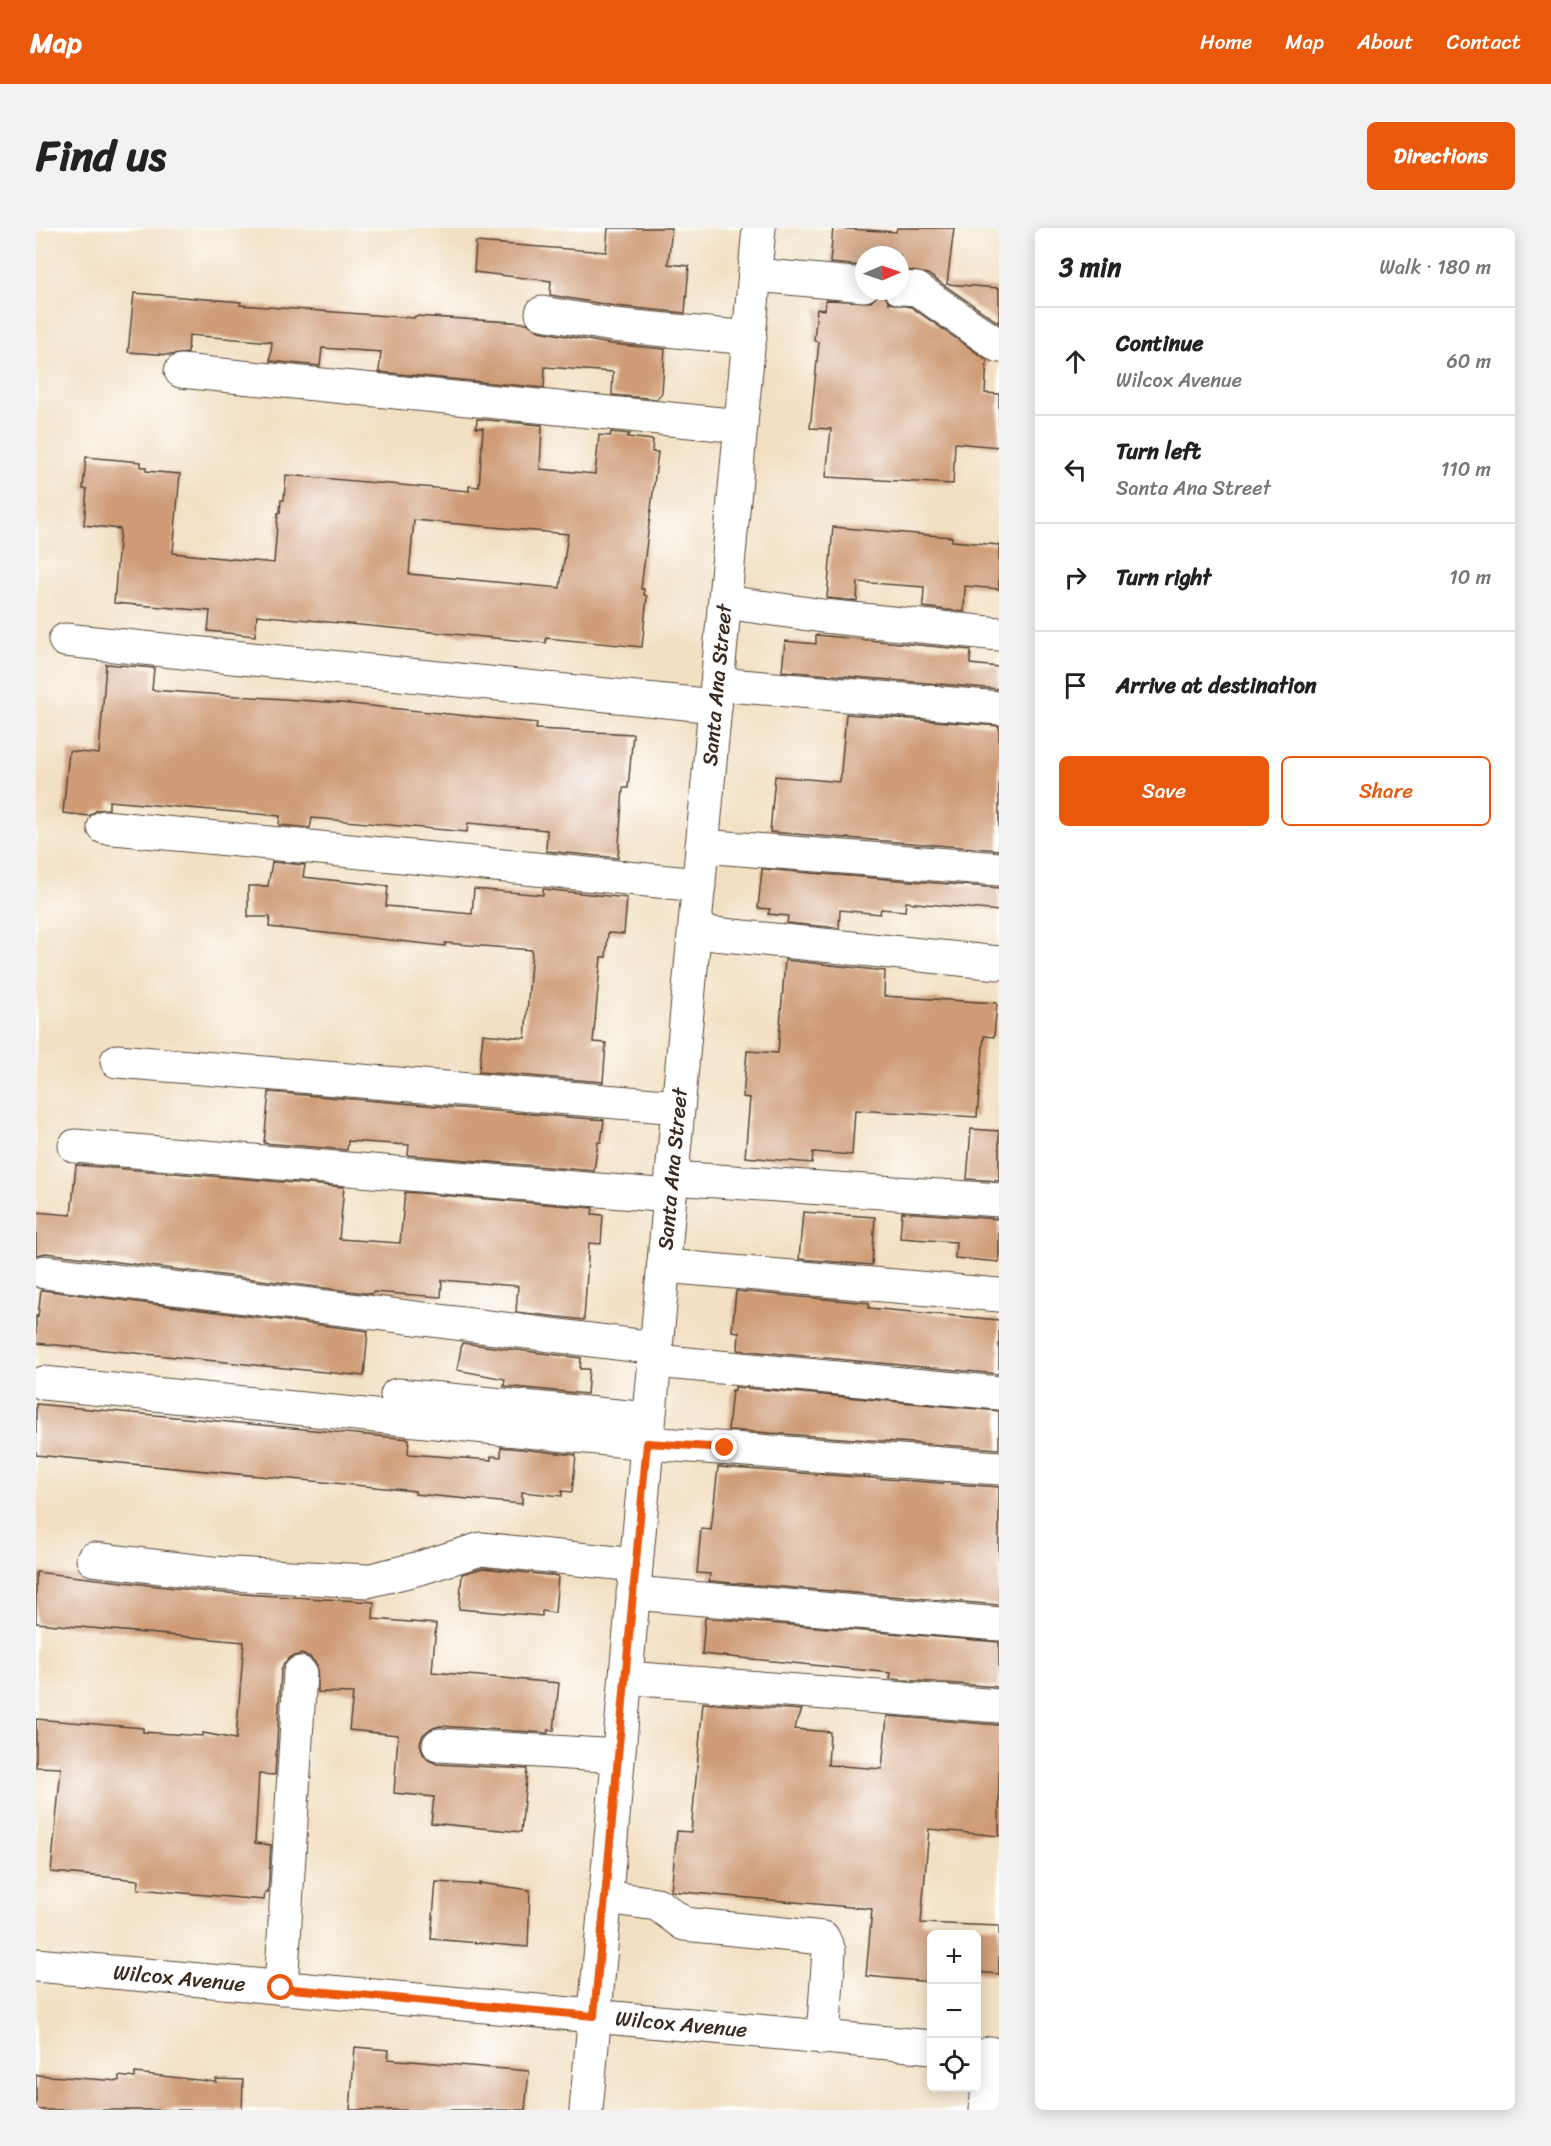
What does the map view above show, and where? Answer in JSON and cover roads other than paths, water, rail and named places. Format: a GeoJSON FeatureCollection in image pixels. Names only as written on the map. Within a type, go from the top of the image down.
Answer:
{"type":"FeatureCollection","features":[{"type":"Feature","properties":{"kind":"street","name":"Santa Ana Street"},"geometry":{"type":"LineString","coordinates":[[586,2110],[759,228]]}},
{"type":"Feature","properties":{"kind":"street"},"geometry":{"type":"LineString","coordinates":[[755,275],[855,284]]}},
{"type":"Feature","properties":{"kind":"street"},"geometry":{"type":"LineString","coordinates":[[909,289],[917,289],[999,346]]}},
{"type":"Feature","properties":{"kind":"street"},"geometry":{"type":"LineString","coordinates":[[542,313],[613,325],[750,338]]}},
{"type":"Feature","properties":{"kind":"street"},"geometry":{"type":"LineString","coordinates":[[181,371],[741,426]]}},
{"type":"Feature","properties":{"kind":"street"},"geometry":{"type":"LineString","coordinates":[[725,602],[999,634]]}},
{"type":"Feature","properties":{"kind":"street"},"geometry":{"type":"LineString","coordinates":[[65,640],[716,695],[999,708]]}},
{"type":"Feature","properties":{"kind":"street"},"geometry":{"type":"LineString","coordinates":[[104,827],[699,885]]}},
{"type":"Feature","properties":{"kind":"street"},"geometry":{"type":"LineString","coordinates":[[702,846],[999,869]]}},
{"type":"Feature","properties":{"kind":"street"},"geometry":{"type":"LineString","coordinates":[[694,932],[999,963]]}},
{"type":"Feature","properties":{"kind":"street"},"geometry":{"type":"LineString","coordinates":[[117,1061],[678,1107]]}},
{"type":"Feature","properties":{"kind":"street"},"geometry":{"type":"LineString","coordinates":[[75,1146],[671,1187],[999,1200]]}},
{"type":"Feature","properties":{"kind":"street"},"geometry":{"type":"LineString","coordinates":[[664,1266],[999,1295]]}},
{"type":"Feature","properties":{"kind":"street"},"geometry":{"type":"LineString","coordinates":[[44,1272],[655,1354],[999,1393]]}},
{"type":"Feature","properties":{"kind":"street"},"geometry":{"type":"LineString","coordinates":[[137,1370],[648,1431],[999,1468]]}},
{"type":"Feature","properties":{"kind":"street"},"geometry":{"type":"LineString","coordinates":[[43,1383],[648,1431]]}},
{"type":"Feature","properties":{"kind":"street"},"geometry":{"type":"LineString","coordinates":[[93,1558],[212,1573],[368,1581],[481,1549],[634,1579],[999,1624]]}},
{"type":"Feature","properties":{"kind":"street"},"geometry":{"type":"LineString","coordinates":[[281,1988],[300,1673]]}},
{"type":"Feature","properties":{"kind":"street"},"geometry":{"type":"LineString","coordinates":[[626,1678],[999,1706]]}},
{"type":"Feature","properties":{"kind":"street"},"geometry":{"type":"LineString","coordinates":[[438,1745],[618,1756]]}},
{"type":"Feature","properties":{"kind":"street"},"geometry":{"type":"LineString","coordinates":[[605,1897],[657,1904],[684,1924],[823,1938],[829,1951],[823,2038]]}},
{"type":"Feature","properties":{"kind":"street","name":"Wilcox Avenue"},"geometry":{"type":"LineString","coordinates":[[36,1965],[927,2047]]}},
{"type":"Feature","properties":{"kind":"street"},"geometry":{"type":"LineString","coordinates":[[986,2110],[989,2052]]}}]}
